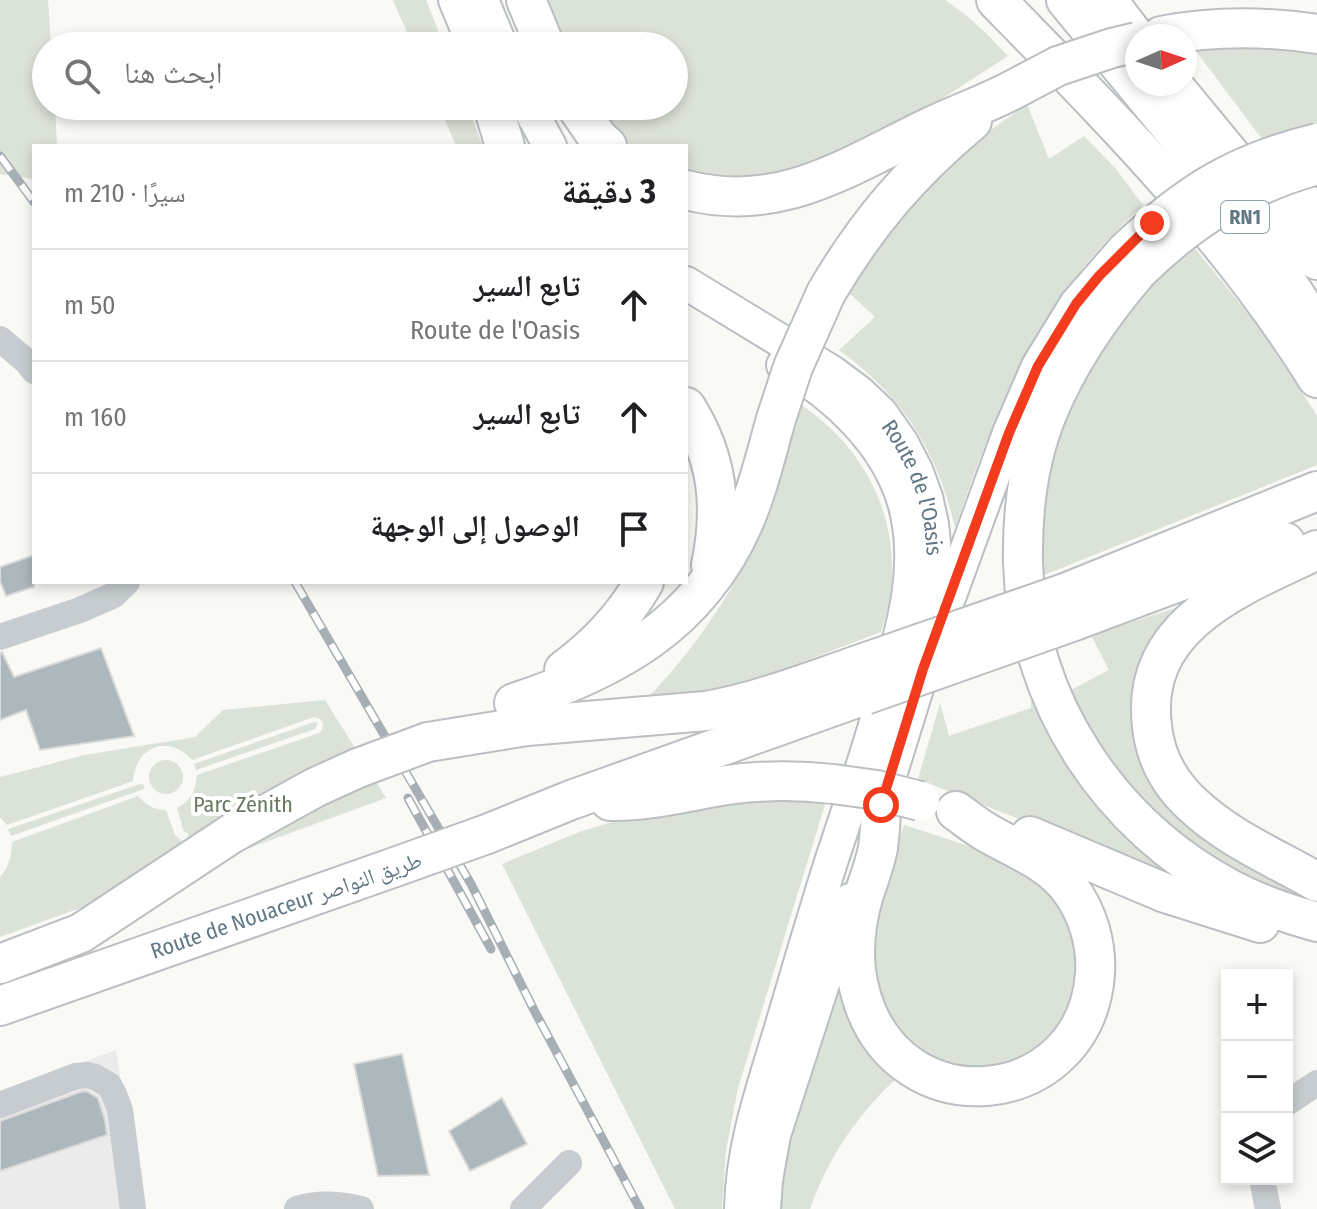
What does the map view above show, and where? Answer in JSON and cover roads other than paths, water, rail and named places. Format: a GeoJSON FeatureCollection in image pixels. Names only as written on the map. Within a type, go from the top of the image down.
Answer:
{"type":"FeatureCollection","features":[{"type":"Feature","properties":{"kind":"highway"},"geometry":{"type":"LineString","coordinates":[[526,0],[539,32]]}},
{"type":"Feature","properties":{"kind":"highway"},"geometry":{"type":"LineString","coordinates":[[966,0],[1108,115]]}},
{"type":"Feature","properties":{"kind":"highway"},"geometry":{"type":"LineString","coordinates":[[996,0],[1160,171],[1256,289],[1317,378]]}},
{"type":"Feature","properties":{"kind":"highway","name":"RN1"},"geometry":{"type":"LineString","coordinates":[[1066,0],[1125,55]]}},
{"type":"Feature","properties":{"kind":"highway"},"geometry":{"type":"LineString","coordinates":[[1107,0],[1125,24]]}},
{"type":"Feature","properties":{"kind":"highway"},"geometry":{"type":"LineString","coordinates":[[1197,32],[1272,28],[1317,34]]}},
{"type":"Feature","properties":{"kind":"highway"},"geometry":{"type":"LineString","coordinates":[[688,190],[740,197],[763,196],[808,186],[1010,92],[1058,66],[1125,44]]}},
{"type":"Feature","properties":{"kind":"highway"},"geometry":{"type":"LineString","coordinates":[[0,964],[81,933],[231,834],[316,787],[576,680],[636,649],[672,621],[703,589],[726,556],[745,520],[793,367],[826,293],[852,250],[889,201],[941,147],[1010,92]]}},
{"type":"Feature","properties":{"kind":"highway","name":"RN1"},"geometry":{"type":"LineString","coordinates":[[1169,96],[1317,260]]}},
{"type":"Feature","properties":{"kind":"highway","name":"RN1"},"geometry":{"type":"LineString","coordinates":[[1169,96],[1317,329]]}},
{"type":"Feature","properties":{"kind":"highway"},"geometry":{"type":"LineString","coordinates":[[1170,96],[1233,134],[1289,191],[1317,213]]}},
{"type":"Feature","properties":{"kind":"highway"},"geometry":{"type":"LineString","coordinates":[[497,120],[504,144]]}},
{"type":"Feature","properties":{"kind":"highway"},"geometry":{"type":"LineString","coordinates":[[586,120],[605,144]]}},
{"type":"Feature","properties":{"kind":"highway"},"geometry":{"type":"LineString","coordinates":[[1317,165],[1287,174],[1232,198],[1131,260],[1109,304],[1075,357],[1047,415],[1029,478],[1023,544],[1027,606],[1036,651],[1051,695],[1097,775],[1137,821],[1183,860],[1261,904],[1317,922]]}},
{"type":"Feature","properties":{"kind":"highway"},"geometry":{"type":"LineString","coordinates":[[688,411],[706,443],[717,498],[716,544],[703,589]]}},
{"type":"Feature","properties":{"kind":"highway"},"geometry":{"type":"LineString","coordinates":[[1070,607],[1317,491]]}},
{"type":"Feature","properties":{"kind":"highway"},"geometry":{"type":"LineString","coordinates":[[428,742],[527,726],[706,711],[768,696],[860,681],[1070,607],[1227,563],[1317,533]]}},
{"type":"Feature","properties":{"kind":"highway"},"geometry":{"type":"LineString","coordinates":[[1317,550],[1231,592],[1187,623],[1159,665],[1152,689],[1150,714],[1153,739],[1161,763],[1174,785],[1191,804],[1218,826],[1317,882]]}},
{"type":"Feature","properties":{"kind":"highway"},"geometry":{"type":"LineString","coordinates":[[514,703],[571,666],[605,636],[643,584]]}},
{"type":"Feature","properties":{"kind":"highway","name":"Route de Nouaceur طريق النواصر"},"geometry":{"type":"LineString","coordinates":[[0,1006],[487,834],[860,681]]}},
{"type":"Feature","properties":{"kind":"highway"},"geometry":{"type":"LineString","coordinates":[[571,800],[642,799],[752,782],[793,781],[877,790],[956,811],[1020,833],[1165,893],[1317,938]]}},
{"type":"Feature","properties":{"kind":"highway"},"geometry":{"type":"LineString","coordinates":[[881,805],[877,850],[855,933],[856,976],[868,1017],[886,1044],[909,1066],[937,1081],[960,1086],[985,1086],[1009,1082],[1031,1073],[1069,1042],[1092,998],[1095,949],[1079,903],[1059,876],[956,811]]}},
{"type":"Feature","properties":{"kind":"main road"},"geometry":{"type":"LineString","coordinates":[[455,0],[468,32]]}},
{"type":"Feature","properties":{"kind":"main road"},"geometry":{"type":"LineString","coordinates":[[482,0],[495,32]]}},
{"type":"Feature","properties":{"kind":"main road"},"geometry":{"type":"LineString","coordinates":[[511,120],[524,144]]}},
{"type":"Feature","properties":{"kind":"main road"},"geometry":{"type":"LineString","coordinates":[[536,120],[549,144]]}},
{"type":"Feature","properties":{"kind":"main road"},"geometry":{"type":"LineString","coordinates":[[923,669],[1009,433],[1038,366],[1076,304],[1131,260],[1152,223],[1182,198],[1262,156],[1317,140]]}},
{"type":"Feature","properties":{"kind":"main road","name":"Route de l'Oasis"},"geometry":{"type":"LineString","coordinates":[[688,284],[832,372],[881,413],[916,470],[926,497],[933,538],[934,581],[923,669],[774,1135],[764,1209]]}},
{"type":"Feature","properties":{"kind":"main road","name":"Route de l'Oasis"},"geometry":{"type":"LineString","coordinates":[[688,310],[802,376],[858,423],[893,475],[910,535],[909,594],[902,627],[868,754],[831,862],[756,1113],[745,1166],[741,1209]]}},
{"type":"Feature","properties":{"kind":"street"},"geometry":{"type":"LineString","coordinates":[[0,339],[32,368]]}},
{"type":"Feature","properties":{"kind":"street"},"geometry":{"type":"LineString","coordinates":[[0,637],[80,610],[114,595],[125,584]]}},
{"type":"Feature","properties":{"kind":"street"},"geometry":{"type":"LineString","coordinates":[[0,1105],[76,1076],[95,1077],[109,1085],[120,1110],[133,1209]]}},
{"type":"Feature","properties":{"kind":"street"},"geometry":{"type":"LineString","coordinates":[[1293,1099],[1317,1083]]}},
{"type":"Feature","properties":{"kind":"street"},"geometry":{"type":"LineString","coordinates":[[523,1209],[569,1163]]}},
{"type":"Feature","properties":{"kind":"street"},"geometry":{"type":"LineString","coordinates":[[1263,1185],[1268,1209]]}},
{"type":"Feature","properties":{"kind":"street"},"geometry":{"type":"LineString","coordinates":[[297,1209],[336,1203],[361,1209]]}},
{"type":"Feature","properties":{"kind":"railway"},"geometry":{"type":"LineString","coordinates":[[0,156],[32,199]]}},
{"type":"Feature","properties":{"kind":"railway"},"geometry":{"type":"LineString","coordinates":[[296,584],[471,884],[640,1209]]}},
{"type":"Feature","properties":{"kind":"railway"},"geometry":{"type":"LineString","coordinates":[[408,798],[491,949]]}},
{"type":"Feature","properties":{"kind":"park label","name":"Parc Zénith"},"geometry":{"type":"Point","coordinates":[243,804]}}]}
